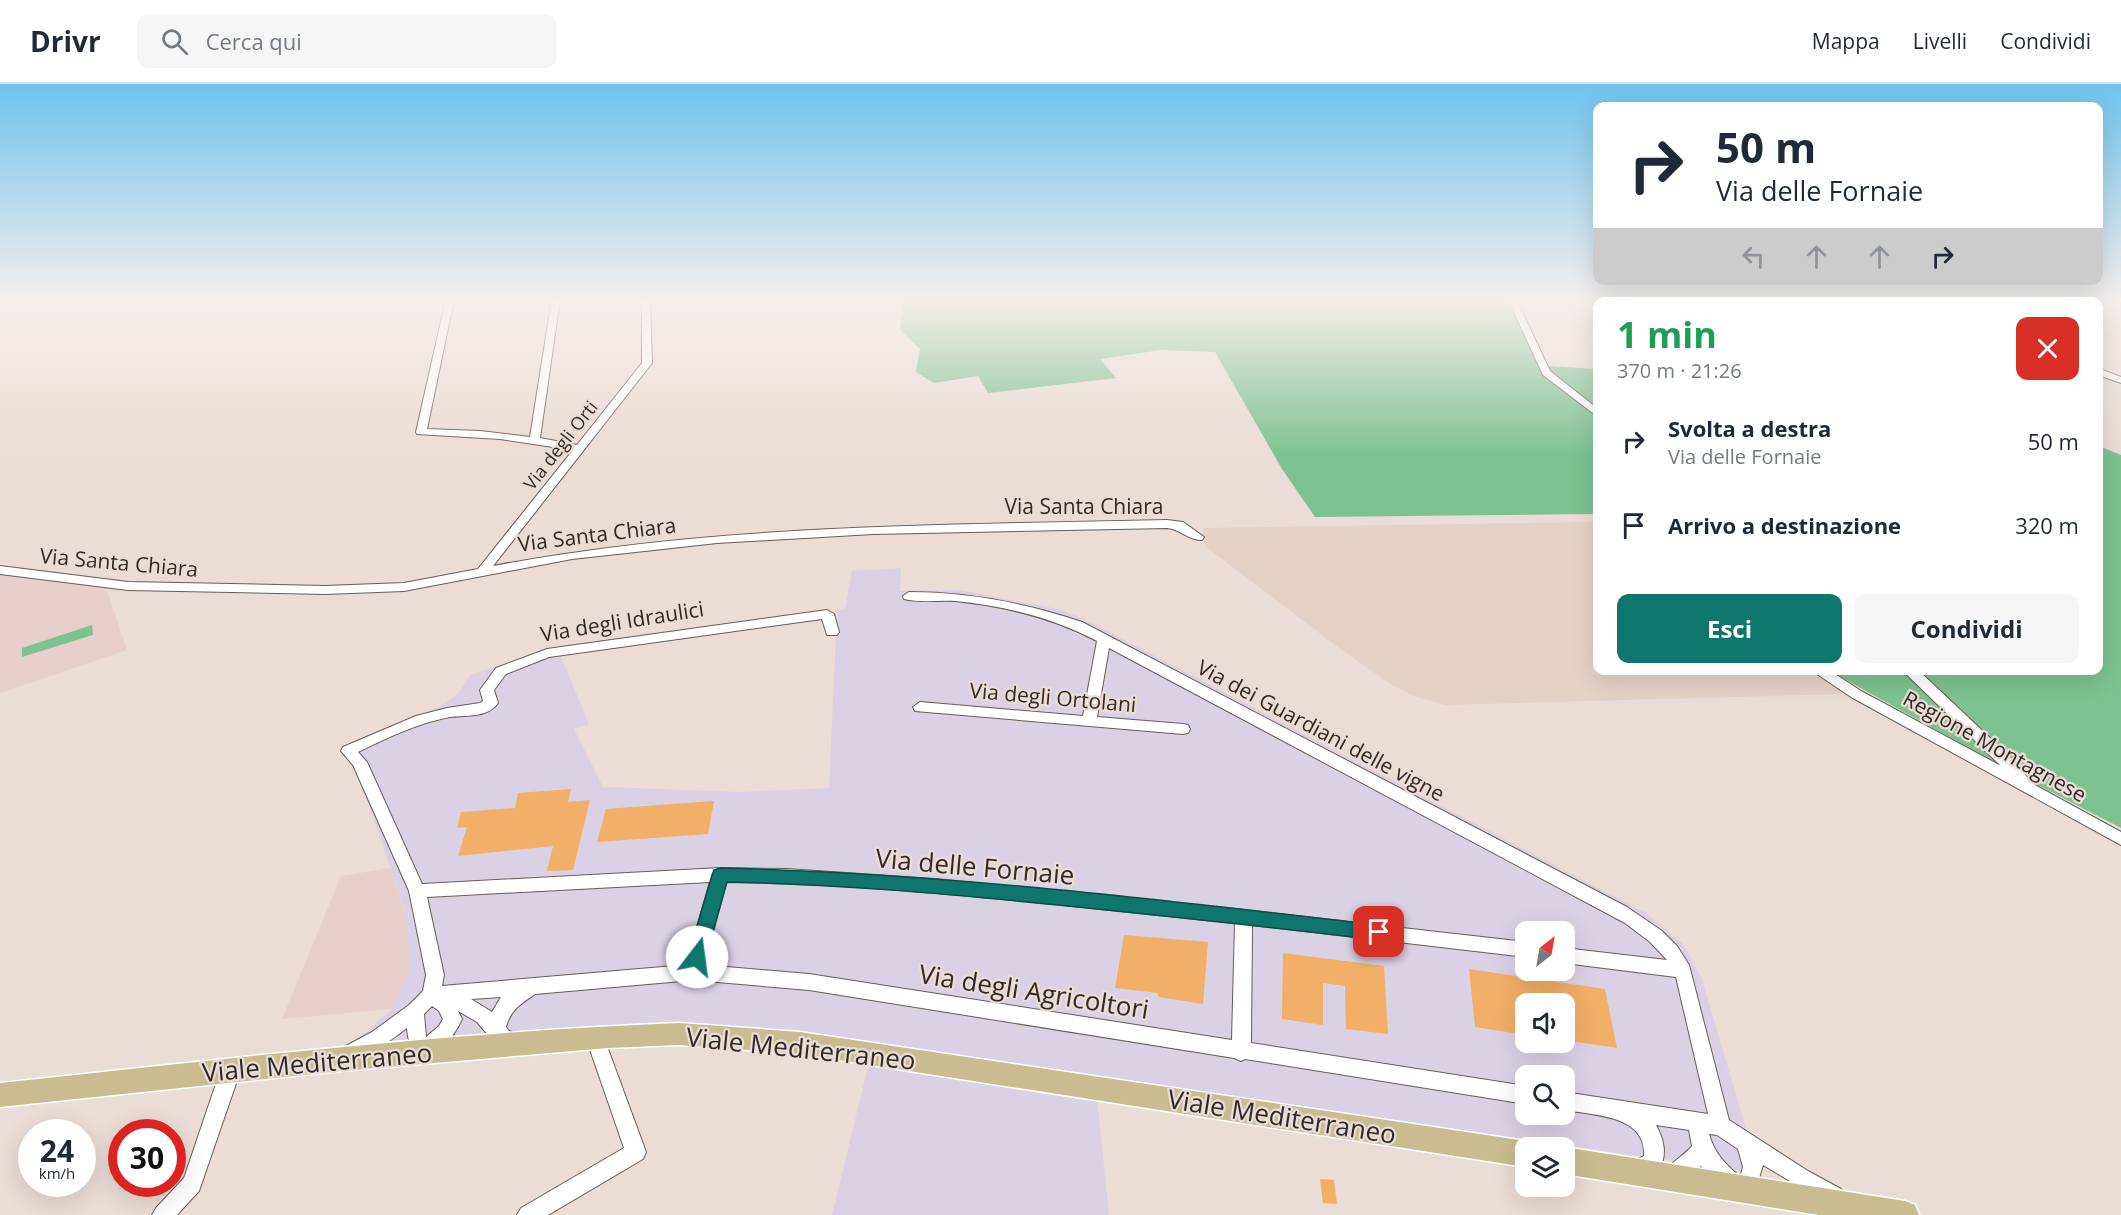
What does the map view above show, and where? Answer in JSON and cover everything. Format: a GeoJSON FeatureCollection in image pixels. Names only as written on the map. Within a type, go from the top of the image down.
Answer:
{"type":"FeatureCollection","features":[{"type":"Feature","properties":{"kind":"main road","name":"Viale Mediterraneo"},"geometry":{"type":"LineString","coordinates":[[0,1095],[341,1059],[596,1038],[679,1034],[800,1043],[1515,1152]]}},
{"type":"Feature","properties":{"kind":"main road"},"geometry":{"type":"LineString","coordinates":[[1575,1162],[1905,1215]]}},
{"type":"Feature","properties":{"kind":"street"},"geometry":{"type":"LineString","coordinates":[[438,352],[421,432],[460,432],[535,439],[578,448]]}},
{"type":"Feature","properties":{"kind":"street"},"geometry":{"type":"LineString","coordinates":[[535,439],[549,352]]}},
{"type":"Feature","properties":{"kind":"street","name":"Via degli Orti"},"geometry":{"type":"LineString","coordinates":[[484,570],[646,363],[646,352]]}},
{"type":"Feature","properties":{"kind":"street"},"geometry":{"type":"LineString","coordinates":[[1536,352],[1546,374],[1593,410]]}},
{"type":"Feature","properties":{"kind":"street"},"geometry":{"type":"LineString","coordinates":[[2103,373],[2121,380]]}},
{"type":"Feature","properties":{"kind":"street","name":"Via Santa Chiara"},"geometry":{"type":"LineString","coordinates":[[0,570],[128,586],[325,590],[404,586],[572,555],[650,546],[873,530],[1167,524],[1179,525],[1198,537]]}},
{"type":"Feature","properties":{"kind":"street","name":"Via dei Guardiani delle vigne"},"geometry":{"type":"LineString","coordinates":[[909,596],[938,595],[1003,603],[1050,615],[1077,625],[1621,912],[1651,931],[1672,950],[1683,970],[1721,1126]]}},
{"type":"Feature","properties":{"kind":"street","name":"Via degli Idraulici"},"geometry":{"type":"LineString","coordinates":[[431,995],[435,975],[417,891],[359,762],[348,751],[389,730],[448,713],[480,711],[491,702],[487,690],[501,671],[547,653],[827,614],[832,632]]}},
{"type":"Feature","properties":{"kind":"street"},"geometry":{"type":"LineString","coordinates":[[1089,721],[1104,639]]}},
{"type":"Feature","properties":{"kind":"street","name":"Regione Montagnese"},"geometry":{"type":"LineString","coordinates":[[1827,675],[2031,791],[2121,839]]}},
{"type":"Feature","properties":{"kind":"street"},"geometry":{"type":"LineString","coordinates":[[1914,675],[2003,759],[2031,791]]}},
{"type":"Feature","properties":{"kind":"street","name":"Via degli Ortolani"},"geometry":{"type":"LineString","coordinates":[[920,707],[1184,729]]}},
{"type":"Feature","properties":{"kind":"street"},"geometry":{"type":"LineString","coordinates":[[693,972],[720,875]]}},
{"type":"Feature","properties":{"kind":"street","name":"Via delle Fornaie"},"geometry":{"type":"LineString","coordinates":[[417,891],[720,875],[787,876],[935,886],[1244,916],[1515,949]]}},
{"type":"Feature","properties":{"kind":"street"},"geometry":{"type":"LineString","coordinates":[[1241,1052],[1244,916]]}},
{"type":"Feature","properties":{"kind":"street"},"geometry":{"type":"LineString","coordinates":[[1575,956],[1683,970]]}},
{"type":"Feature","properties":{"kind":"street","name":"Via degli Agricoltori"},"geometry":{"type":"LineString","coordinates":[[431,995],[693,972],[809,982],[1241,1052],[1515,1093]]}},
{"type":"Feature","properties":{"kind":"street","name":"Via degli Agricoltori"},"geometry":{"type":"LineString","coordinates":[[496,1028],[500,1011],[510,999],[533,986]]}},
{"type":"Feature","properties":{"kind":"street","name":"Via degli Agricoltori"},"geometry":{"type":"LineString","coordinates":[[453,1019],[466,1004],[490,990]]}},
{"type":"Feature","properties":{"kind":"street"},"geometry":{"type":"LineString","coordinates":[[431,995],[466,1004],[482,1014],[502,1037],[520,1044]]}},
{"type":"Feature","properties":{"kind":"street"},"geometry":{"type":"LineString","coordinates":[[341,1059],[379,1038],[415,1011],[431,995]]}},
{"type":"Feature","properties":{"kind":"street"},"geometry":{"type":"LineString","coordinates":[[415,1011],[417,1037],[423,1052],[446,1032],[453,1019],[445,1005],[431,995]]}},
{"type":"Feature","properties":{"kind":"street"},"geometry":{"type":"LineString","coordinates":[[528,1215],[636,1152],[596,1038]]}},
{"type":"Feature","properties":{"kind":"street"},"geometry":{"type":"LineString","coordinates":[[163,1215],[192,1184],[231,1069]]}},
{"type":"Feature","properties":{"kind":"street"},"geometry":{"type":"LineString","coordinates":[[1575,1103],[1721,1126],[1801,1178],[1857,1208]]}},
{"type":"Feature","properties":{"kind":"street"},"geometry":{"type":"LineString","coordinates":[[1624,1110],[1645,1126],[1654,1141],[1656,1152],[1653,1162],[1637,1171]]}},
{"type":"Feature","properties":{"kind":"street"},"geometry":{"type":"LineString","coordinates":[[1697,1122],[1702,1150],[1716,1170],[1735,1187],[1749,1181],[1754,1167],[1748,1143]]}},
{"type":"Feature","properties":{"kind":"street"},"geometry":{"type":"LineString","coordinates":[[1672,1177],[1690,1164],[1702,1150]]}},
{"type":"Feature","properties":{"kind":"shaded area"},"geometry":{"type":"Polygon","coordinates":[[[1593,522],[1593,675],[1819,675],[1846,690],[1841,694],[1445,705],[1413,696],[1392,685],[1335,645],[1205,546],[1203,528],[1593,522]]]}},
{"type":"Feature","properties":{"kind":"shaded area"},"geometry":{"type":"Polygon","coordinates":[[[901,568],[900,591],[960,590],[1058,609],[1084,619],[1646,913],[1684,945],[1702,979],[1759,1173],[1575,1147],[1575,1137],[1515,1138],[1095,1078],[1109,1215],[832,1215],[874,1042],[709,1026],[350,1047],[392,1009],[406,915],[374,819],[349,756],[365,736],[439,707],[458,694],[470,675],[547,650],[559,652],[589,724],[574,729],[604,789],[607,787],[739,792],[829,788],[837,610],[845,609],[852,571],[901,568]]]}},
{"type":"Feature","properties":{"kind":"shaded area"},"geometry":{"type":"Polygon","coordinates":[[[0,574],[105,585],[127,650],[0,693],[0,574]]]}},
{"type":"Feature","properties":{"kind":"shaded area"},"geometry":{"type":"Polygon","coordinates":[[[390,868],[406,916],[410,968],[392,1009],[282,1019],[341,876],[390,868]]]}},
{"type":"Feature","properties":{"kind":"green space"},"geometry":{"type":"Polygon","coordinates":[[[920,352],[1149,352],[1100,359],[1116,378],[988,393],[978,376],[934,383],[916,372],[920,352]]]}},
{"type":"Feature","properties":{"kind":"green space"},"geometry":{"type":"Polygon","coordinates":[[[1209,352],[1541,352],[1548,366],[1593,369],[1593,514],[1315,517],[1282,469],[1215,352],[1209,352]]]}},
{"type":"Feature","properties":{"kind":"green space"},"geometry":{"type":"Polygon","coordinates":[[[2103,448],[2121,455],[2121,828],[2003,767],[1837,675],[2103,675],[2103,448]]]}},
{"type":"Feature","properties":{"kind":"green space"},"geometry":{"type":"Polygon","coordinates":[[[92,625],[93,635],[22,657],[22,648],[92,625]]]}},
{"type":"Feature","properties":{"kind":"building"},"geometry":{"type":"Polygon","coordinates":[[[571,789],[568,802],[590,800],[573,870],[547,871],[553,846],[458,856],[467,827],[457,828],[461,812],[515,808],[518,793],[571,789]]]}},
{"type":"Feature","properties":{"kind":"building"},"geometry":{"type":"Polygon","coordinates":[[[714,801],[708,834],[597,842],[606,809],[714,801]]]}},
{"type":"Feature","properties":{"kind":"building"},"geometry":{"type":"Polygon","coordinates":[[[1124,935],[1208,942],[1203,1004],[1158,997],[1158,993],[1115,988],[1124,935]]]}},
{"type":"Feature","properties":{"kind":"building"},"geometry":{"type":"Polygon","coordinates":[[[1283,953],[1384,966],[1388,1034],[1346,1029],[1345,986],[1323,983],[1323,1025],[1282,1019],[1283,953]]]}},
{"type":"Feature","properties":{"kind":"building"},"geometry":{"type":"Polygon","coordinates":[[[1469,969],[1515,976],[1515,981],[1551,981],[1605,989],[1617,1048],[1575,1042],[1575,993],[1515,993],[1515,1033],[1475,1027],[1469,969]]]}},
{"type":"Feature","properties":{"kind":"building"},"geometry":{"type":"Polygon","coordinates":[[[1320,1179],[1334,1180],[1337,1204],[1323,1203],[1320,1179]]]}},
{"type":"Feature","properties":{"kind":"route"},"geometry":{"type":"LineString","coordinates":[[697,957],[720,875],[787,876],[935,886],[1244,916],[1379,932]]}}]}
